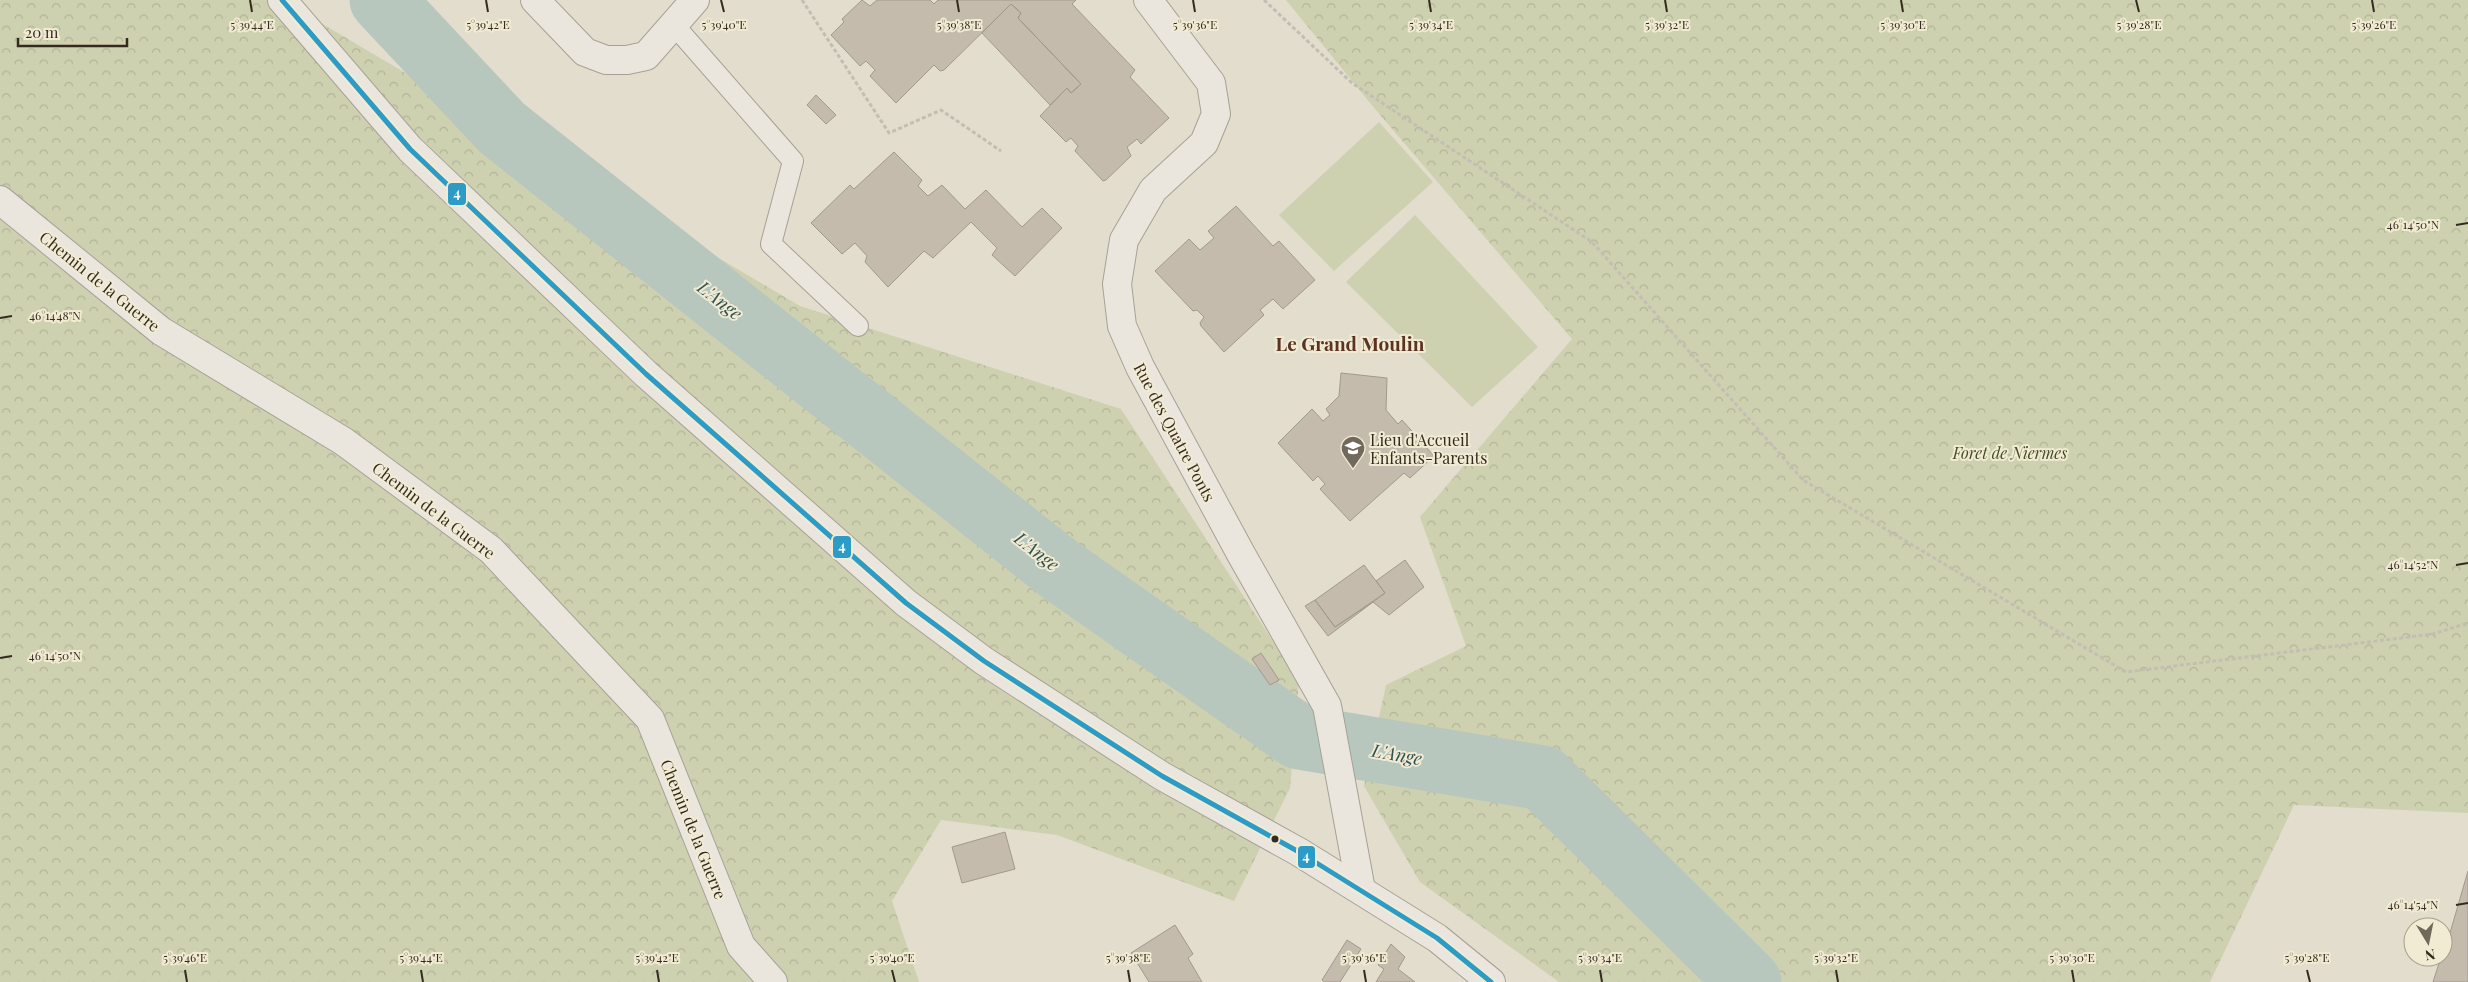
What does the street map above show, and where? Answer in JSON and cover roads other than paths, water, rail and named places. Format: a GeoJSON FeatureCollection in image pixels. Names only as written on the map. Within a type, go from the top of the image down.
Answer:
{"type":"FeatureCollection","features":[{"type":"Feature","properties":{"kind":"street"},"geometry":{"type":"LineString","coordinates":[[282,0],[410,149],[646,374],[906,603],[984,661],[1162,776],[1299,852],[1437,938],[1491,982]]}},
{"type":"Feature","properties":{"kind":"street"},"geometry":{"type":"LineString","coordinates":[[535,0],[586,52],[606,60],[627,60],[646,56],[695,0]]}},
{"type":"Feature","properties":{"kind":"street","name":"Rue des Quatre Ponts"},"geometry":{"type":"LineString","coordinates":[[1148,0],[1211,83],[1216,114],[1204,143],[1153,190],[1124,240],[1117,284],[1122,326],[1144,375],[1241,554],[1327,706],[1361,890]]}},
{"type":"Feature","properties":{"kind":"street","name":"Chemin de la Guerre"},"geometry":{"type":"LineString","coordinates":[[0,200],[161,331],[344,441],[491,550],[650,719],[741,946],[773,982]]}},
{"type":"Feature","properties":{"kind":"lane"},"geometry":{"type":"LineString","coordinates":[[674,25],[793,161],[771,244],[858,326]]}},
{"type":"Feature","properties":{"kind":"waterway","name":"L'Ange"},"geometry":{"type":"LineString","coordinates":[[382,0],[502,128],[1059,569],[1299,737],[1543,778],[1749,982]]}},
{"type":"Feature","properties":{"kind":"place","name":"Lieu d'Accueil Enfants-Parents"},"geometry":{"type":"Point","coordinates":[1353,469]}},
{"type":"Feature","properties":{"kind":"district","name":"Le Grand Moulin"},"geometry":{"type":"Point","coordinates":[1350,343]}},
{"type":"Feature","properties":{"kind":"park label","name":"Foret de Niermes"},"geometry":{"type":"Point","coordinates":[2010,452]}}]}
